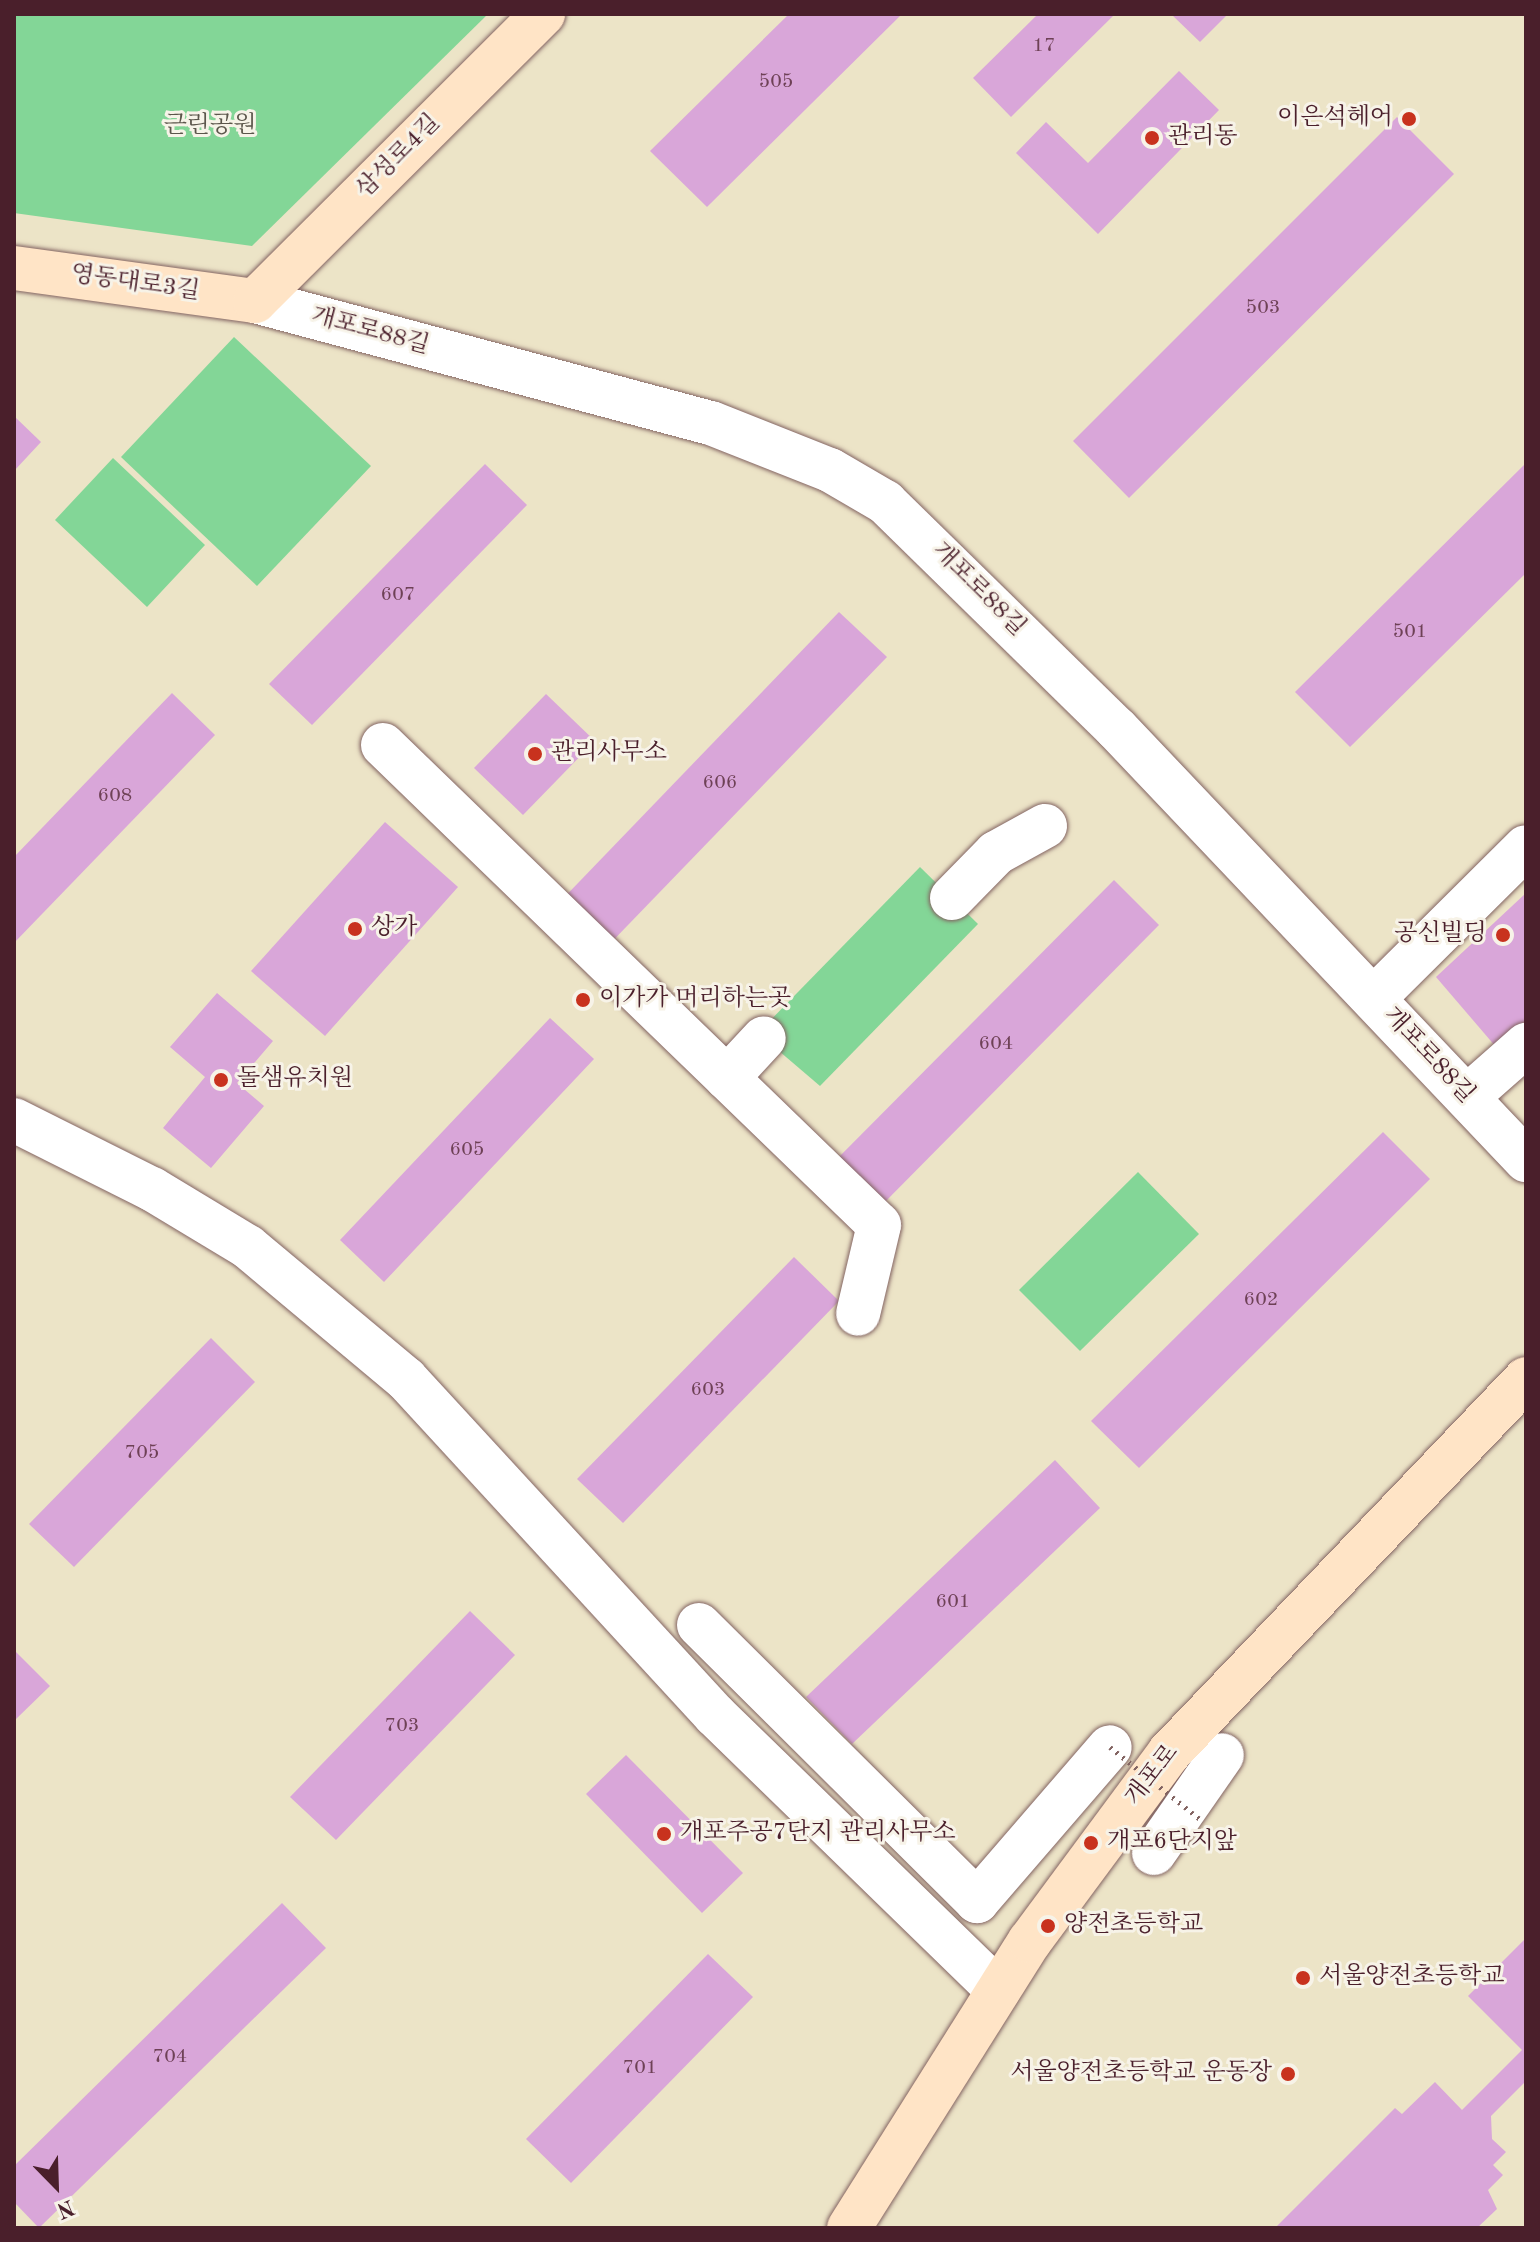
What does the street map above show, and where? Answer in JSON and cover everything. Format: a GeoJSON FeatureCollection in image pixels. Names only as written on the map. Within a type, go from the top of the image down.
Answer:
{"type":"FeatureCollection","features":[{"type":"Feature","properties":{"kind":"street","name":"삼성로4길"},"geometry":{"type":"LineString","coordinates":[[255,301],[543,14]]}},
{"type":"Feature","properties":{"kind":"street","name":"영동대로3길"},"geometry":{"type":"LineString","coordinates":[[14,268],[255,301]]}},
{"type":"Feature","properties":{"kind":"street","name":"개포로88길"},"geometry":{"type":"LineString","coordinates":[[255,301],[711,423],[849,480],[946,558],[1374,998],[1526,1160]]}},
{"type":"Feature","properties":{"kind":"street"},"geometry":{"type":"LineString","coordinates":[[383,745],[879,1225],[858,1314]]}},
{"type":"Feature","properties":{"kind":"street"},"geometry":{"type":"LineString","coordinates":[[952,898],[996,853],[1045,826]]}},
{"type":"Feature","properties":{"kind":"street"},"geometry":{"type":"LineString","coordinates":[[1374,998],[1526,847]]}},
{"type":"Feature","properties":{"kind":"street"},"geometry":{"type":"LineString","coordinates":[[727,1078],[764,1038]]}},
{"type":"Feature","properties":{"kind":"street"},"geometry":{"type":"LineString","coordinates":[[1467,1097],[1526,1045]]}},
{"type":"Feature","properties":{"kind":"street"},"geometry":{"type":"LineString","coordinates":[[14,1120],[152,1189],[248,1247],[406,1379],[715,1715],[998,1990]]}},
{"type":"Feature","properties":{"kind":"street","name":"개포로"},"geometry":{"type":"LineString","coordinates":[[849,2228],[998,1990],[1169,1753],[1526,1379]]}},
{"type":"Feature","properties":{"kind":"street"},"geometry":{"type":"LineString","coordinates":[[699,1625],[977,1901],[1110,1747]]}},
{"type":"Feature","properties":{"kind":"street"},"geometry":{"type":"LineString","coordinates":[[1154,1853],[1192,1813],[1222,1755]]}},
{"type":"Feature","properties":{"kind":"path"},"geometry":{"type":"LineString","coordinates":[[1110,1747],[1192,1813]]}},
{"type":"Feature","properties":{"kind":"green space","name":"근린공원"},"geometry":{"type":"Polygon","coordinates":[[[14,14],[488,14],[252,246],[14,213],[14,14]]]}},
{"type":"Feature","properties":{"kind":"green space"},"geometry":{"type":"Polygon","coordinates":[[[234,337],[371,466],[257,586],[121,457],[234,337]]]}},
{"type":"Feature","properties":{"kind":"green space"},"geometry":{"type":"Polygon","coordinates":[[[113,458],[205,545],[147,607],[55,520],[113,458]]]}},
{"type":"Feature","properties":{"kind":"green space"},"geometry":{"type":"Polygon","coordinates":[[[920,867],[978,924],[820,1086],[758,1033],[920,867]]]}},
{"type":"Feature","properties":{"kind":"green space"},"geometry":{"type":"Polygon","coordinates":[[[1138,1172],[1199,1234],[1080,1351],[1019,1290],[1138,1172]]]}},
{"type":"Feature","properties":{"kind":"building"},"geometry":{"type":"Polygon","coordinates":[[[789,14],[902,14],[707,207],[650,151],[789,14]]]}},
{"type":"Feature","properties":{"kind":"building"},"geometry":{"type":"Polygon","coordinates":[[[1038,14],[1115,14],[1011,117],[973,78],[1038,14]]]}},
{"type":"Feature","properties":{"kind":"building"},"geometry":{"type":"Polygon","coordinates":[[[1171,14],[1228,14],[1200,42],[1171,14]]]}},
{"type":"Feature","properties":{"kind":"building","name":"관리동"},"geometry":{"type":"Polygon","coordinates":[[[1179,71],[1219,110],[1098,234],[1016,153],[1046,122],[1088,163],[1179,71]]]}},
{"type":"Feature","properties":{"kind":"building"},"geometry":{"type":"Polygon","coordinates":[[[1397,117],[1454,174],[1129,498],[1073,441],[1397,117]]]}},
{"type":"Feature","properties":{"kind":"building"},"geometry":{"type":"Polygon","coordinates":[[[14,416],[41,442],[14,471],[14,416]]]}},
{"type":"Feature","properties":{"kind":"building"},"geometry":{"type":"Polygon","coordinates":[[[1526,463],[1526,573],[1350,747],[1295,692],[1526,463]]]}},
{"type":"Feature","properties":{"kind":"building"},"geometry":{"type":"Polygon","coordinates":[[[485,464],[527,505],[312,725],[269,684],[485,464]]]}},
{"type":"Feature","properties":{"kind":"building"},"geometry":{"type":"Polygon","coordinates":[[[839,612],[887,657],[600,954],[553,909],[839,612]]]}},
{"type":"Feature","properties":{"kind":"building"},"geometry":{"type":"Polygon","coordinates":[[[172,693],[215,735],[14,943],[14,857],[172,693]]]}},
{"type":"Feature","properties":{"kind":"building","name":"관리사무소"},"geometry":{"type":"Polygon","coordinates":[[[546,694],[595,741],[523,815],[474,768],[546,694]]]}},
{"type":"Feature","properties":{"kind":"building","name":"상가"},"geometry":{"type":"Polygon","coordinates":[[[385,822],[458,887],[325,1036],[251,971],[385,822]]]}},
{"type":"Feature","properties":{"kind":"building"},"geometry":{"type":"Polygon","coordinates":[[[1114,880],[1159,925],[878,1209],[832,1164],[1114,880]]]}},
{"type":"Feature","properties":{"kind":"building","name":"공신빌딩"},"geometry":{"type":"Polygon","coordinates":[[[1526,893],[1526,1020],[1496,1047],[1436,977],[1526,893]]]}},
{"type":"Feature","properties":{"kind":"building","name":"돌샘유치원"},"geometry":{"type":"Polygon","coordinates":[[[217,993],[273,1041],[237,1083],[264,1106],[211,1168],[163,1128],[205,1077],[170,1047],[217,993]]]}},
{"type":"Feature","properties":{"kind":"building"},"geometry":{"type":"Polygon","coordinates":[[[550,1018],[594,1059],[384,1282],[340,1240],[550,1018]]]}},
{"type":"Feature","properties":{"kind":"building"},"geometry":{"type":"Polygon","coordinates":[[[1383,1132],[1430,1179],[1139,1468],[1091,1421],[1383,1132]]]}},
{"type":"Feature","properties":{"kind":"building"},"geometry":{"type":"Polygon","coordinates":[[[794,1257],[839,1301],[623,1523],[577,1479],[794,1257]]]}},
{"type":"Feature","properties":{"kind":"building"},"geometry":{"type":"Polygon","coordinates":[[[211,1338],[255,1382],[74,1567],[29,1524],[211,1338]]]}},
{"type":"Feature","properties":{"kind":"building"},"geometry":{"type":"Polygon","coordinates":[[[1055,1460],[1100,1508],[852,1744],[806,1697],[1055,1460]]]}},
{"type":"Feature","properties":{"kind":"building"},"geometry":{"type":"Polygon","coordinates":[[[470,1611],[515,1655],[336,1840],[290,1797],[470,1611]]]}},
{"type":"Feature","properties":{"kind":"building"},"geometry":{"type":"Polygon","coordinates":[[[14,1650],[50,1686],[14,1721],[14,1650]]]}},
{"type":"Feature","properties":{"kind":"building","name":"개포주공7단지 관리사무소"},"geometry":{"type":"Polygon","coordinates":[[[626,1755],[743,1873],[702,1913],[586,1794],[626,1755]]]}},
{"type":"Feature","properties":{"kind":"building"},"geometry":{"type":"Polygon","coordinates":[[[282,1903],[326,1948],[39,2228],[14,2202],[14,2166],[282,1903]]]}},
{"type":"Feature","properties":{"kind":"building"},"geometry":{"type":"Polygon","coordinates":[[[1526,1938],[1526,2081],[1491,2116],[1492,2139],[1506,2152],[1493,2165],[1503,2175],[1488,2190],[1497,2209],[1477,2228],[1275,2228],[1395,2108],[1402,2114],[1435,2082],[1462,2110],[1522,2050],[1468,1996],[1526,1938]]]}},
{"type":"Feature","properties":{"kind":"building"},"geometry":{"type":"Polygon","coordinates":[[[708,1954],[753,1997],[571,2183],[526,2139],[708,1954]]]}},
{"type":"Feature","properties":{"kind":"place","name":"이은석헤어"},"geometry":{"type":"Point","coordinates":[1409,119]}},
{"type":"Feature","properties":{"kind":"place","name":"관리동"},"geometry":{"type":"Point","coordinates":[1152,138]}},
{"type":"Feature","properties":{"kind":"place","name":"관리사무소"},"geometry":{"type":"Point","coordinates":[535,754]}},
{"type":"Feature","properties":{"kind":"place","name":"상가"},"geometry":{"type":"Point","coordinates":[355,929]}},
{"type":"Feature","properties":{"kind":"place","name":"공신빌딩"},"geometry":{"type":"Point","coordinates":[1503,935]}},
{"type":"Feature","properties":{"kind":"place","name":"이가가 머리하는곳"},"geometry":{"type":"Point","coordinates":[583,1000]}},
{"type":"Feature","properties":{"kind":"place","name":"돌샘유치원"},"geometry":{"type":"Point","coordinates":[221,1080]}},
{"type":"Feature","properties":{"kind":"place","name":"개포주공7단지 관리사무소"},"geometry":{"type":"Point","coordinates":[664,1834]}},
{"type":"Feature","properties":{"kind":"place","name":"개포6단지앞"},"geometry":{"type":"Point","coordinates":[1091,1843]}},
{"type":"Feature","properties":{"kind":"place","name":"양전초등학교"},"geometry":{"type":"Point","coordinates":[1048,1926]}},
{"type":"Feature","properties":{"kind":"place","name":"서울양전초등학교"},"geometry":{"type":"Point","coordinates":[1303,1978]}},
{"type":"Feature","properties":{"kind":"place","name":"서울양전초등학교 운동장"},"geometry":{"type":"Point","coordinates":[1288,2074]}}]}
